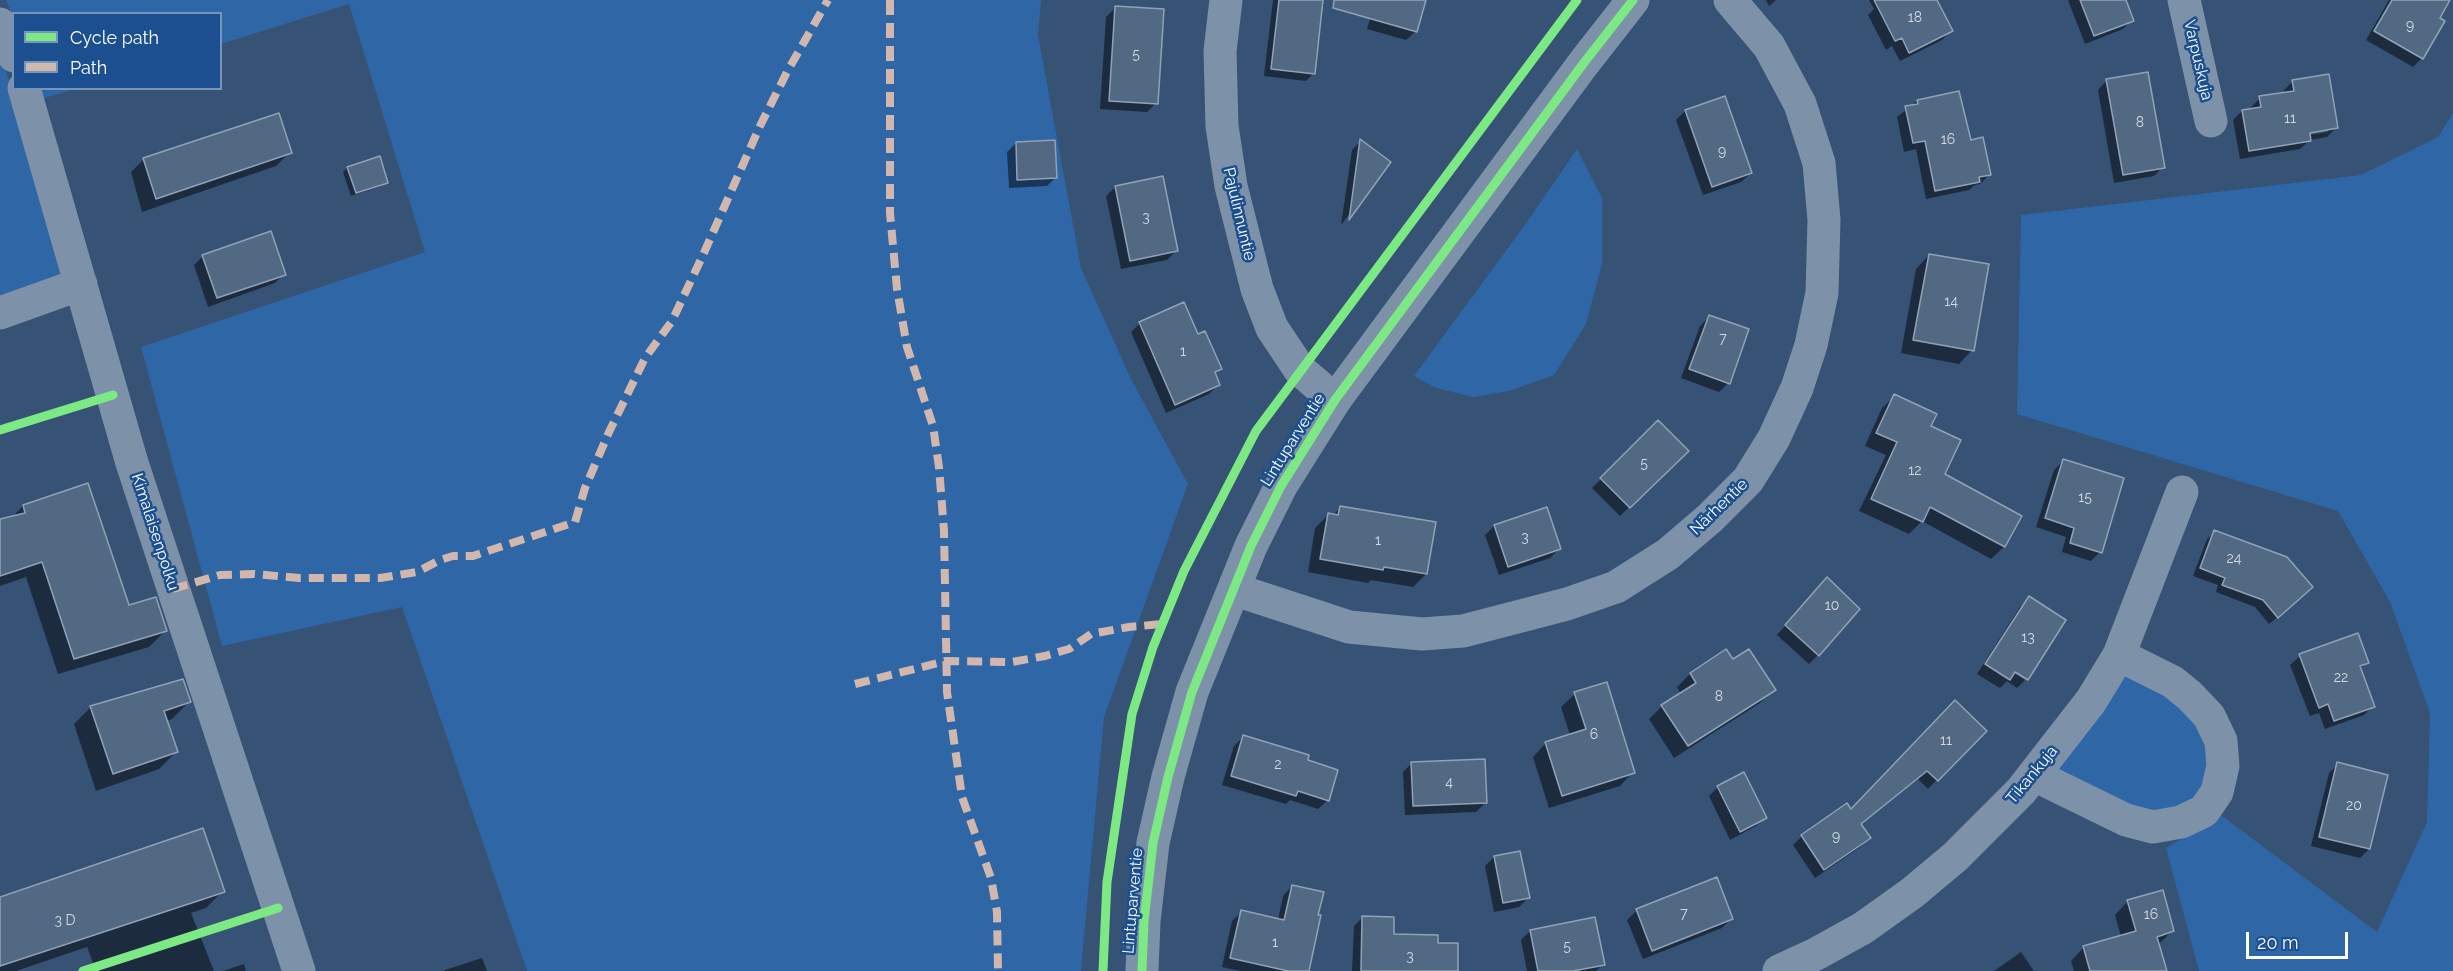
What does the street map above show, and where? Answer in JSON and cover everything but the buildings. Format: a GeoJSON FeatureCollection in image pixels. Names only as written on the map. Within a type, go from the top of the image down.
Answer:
{"type":"FeatureCollection","features":[{"type":"Feature","properties":{"kind":"street","name":"Pajulinnuntie"},"geometry":{"type":"LineString","coordinates":[[1226,0],[1220,51],[1222,126],[1231,186],[1257,289],[1272,328],[1300,370],[1335,400]]}},
{"type":"Feature","properties":{"kind":"street","name":"Lintuparventie"},"geometry":{"type":"LineString","coordinates":[[1142,971],[1144,921],[1153,843],[1168,777],[1192,692],[1236,590],[1251,546],[1281,486],[1335,400],[1583,64],[1633,0]]}},
{"type":"Feature","properties":{"kind":"street","name":"Närhentie"},"geometry":{"type":"LineString","coordinates":[[1236,590],[1349,627],[1422,634],[1463,631],[1567,604],[1616,587],[1668,554],[1710,518],[1748,480],[1774,438],[1797,388],[1811,345],[1822,293],[1824,220],[1819,163],[1800,104],[1769,46],[1730,0]]}},
{"type":"Feature","properties":{"kind":"street","name":"Varpuskuja"},"geometry":{"type":"LineString","coordinates":[[2193,3],[2211,121]]}},
{"type":"Feature","properties":{"kind":"street"},"geometry":{"type":"LineString","coordinates":[[0,24],[12,51]]}},
{"type":"Feature","properties":{"kind":"street","name":"Kimalaisenpolku"},"geometry":{"type":"LineString","coordinates":[[25,90],[136,475],[299,971]]}},
{"type":"Feature","properties":{"kind":"street"},"geometry":{"type":"LineString","coordinates":[[0,313],[81,284]]}},
{"type":"Feature","properties":{"kind":"street","name":"Tikankuja"},"geometry":{"type":"LineString","coordinates":[[1779,971],[1863,928],[1911,893],[1955,857],[2034,775],[2091,701],[2119,655],[2182,492]]}},
{"type":"Feature","properties":{"kind":"street"},"geometry":{"type":"LineString","coordinates":[[2034,775],[2126,820],[2153,827],[2181,822],[2204,811],[2217,792],[2223,766],[2221,741],[2209,716],[2173,682],[2119,655]]}},
{"type":"Feature","properties":{"kind":"shaded area"},"geometry":{"type":"Polygon","coordinates":[[[6,0],[1041,0],[1038,35],[1081,268],[1131,379],[1188,484],[1104,717],[1081,971],[527,971],[402,607],[222,646],[141,347],[425,252],[349,4],[222,44],[222,12],[12,12],[12,15],[6,0]]]}},
{"type":"Feature","properties":{"kind":"shaded area"},"geometry":{"type":"Polygon","coordinates":[[[0,51],[68,275],[0,299],[0,51]]]}},
{"type":"Feature","properties":{"kind":"shaded area"},"geometry":{"type":"Polygon","coordinates":[[[39,90],[72,90],[41,99],[39,90]]]}},
{"type":"Feature","properties":{"kind":"shaded area"},"geometry":{"type":"Polygon","coordinates":[[[2453,113],[2453,971],[2199,971],[2166,848],[2221,815],[2377,932],[2427,822],[2430,713],[2390,602],[2338,511],[2017,414],[2021,215],[2361,175],[2438,137],[2453,113]]]}},
{"type":"Feature","properties":{"kind":"shaded area"},"geometry":{"type":"Polygon","coordinates":[[[1577,149],[1602,198],[1602,264],[1586,324],[1554,375],[1509,391],[1473,397],[1436,388],[1414,376],[1527,222],[1577,149]]]}},
{"type":"Feature","properties":{"kind":"shaded area"},"geometry":{"type":"Polygon","coordinates":[[[2125,665],[2206,719],[2214,789],[2153,823],[2049,771],[2125,665]]]}},
{"type":"Feature","properties":{"kind":"marked path"},"geometry":{"type":"LineString","coordinates":[[173,589],[220,575],[380,578],[417,572],[440,560],[453,556],[473,556],[575,522],[585,488],[609,432],[645,358],[672,321],[760,126],[787,72],[828,0]]}},
{"type":"Feature","properties":{"kind":"marked path"},"geometry":{"type":"LineString","coordinates":[[890,0],[890,213],[897,289],[907,347],[933,426],[944,531],[947,692],[962,797],[991,878],[997,912],[998,971]]}},
{"type":"Feature","properties":{"kind":"marked path"},"geometry":{"type":"LineString","coordinates":[[855,684],[946,661],[1012,662],[1045,656],[1069,649],[1091,634],[1162,624]]}},
{"type":"Feature","properties":{"kind":"cycle path"},"geometry":{"type":"LineString","coordinates":[[1103,971],[1107,882],[1132,714],[1153,647],[1184,571],[1256,431],[1577,0]]}},
{"type":"Feature","properties":{"kind":"cycle path"},"geometry":{"type":"LineString","coordinates":[[1142,971],[1144,921],[1153,843],[1168,777],[1192,692],[1251,546],[1281,486],[1335,400],[1583,64],[1633,0]]}},
{"type":"Feature","properties":{"kind":"cycle path"},"geometry":{"type":"LineString","coordinates":[[0,430],[113,395]]}},
{"type":"Feature","properties":{"kind":"cycle path"},"geometry":{"type":"LineString","coordinates":[[83,971],[278,908]]}}]}
